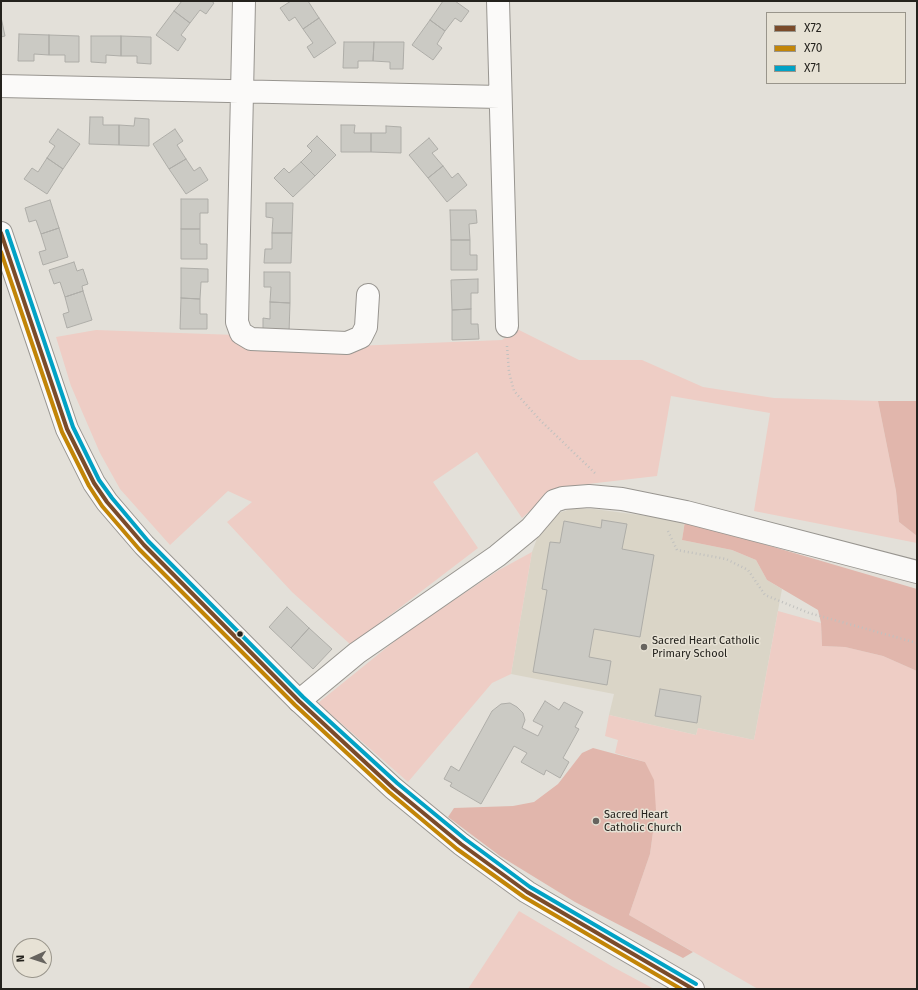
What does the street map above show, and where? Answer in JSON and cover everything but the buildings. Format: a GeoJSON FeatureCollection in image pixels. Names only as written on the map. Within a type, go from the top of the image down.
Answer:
{"type":"FeatureCollection","features":[{"type":"Feature","properties":{"kind":"main road"},"geometry":{"type":"LineString","coordinates":[[244,1],[237,322],[241,332],[251,339],[347,343],[361,338],[366,327],[368,294]]}},
{"type":"Feature","properties":{"kind":"main road"},"geometry":{"type":"LineString","coordinates":[[498,1],[506,326]]}},
{"type":"Feature","properties":{"kind":"main road"},"geometry":{"type":"LineString","coordinates":[[1,86],[500,98]]}},
{"type":"Feature","properties":{"kind":"main road"},"geometry":{"type":"LineString","coordinates":[[1,233],[67,429],[94,483],[107,502],[144,545],[299,701],[393,788],[461,844],[527,892],[693,989]]}},
{"type":"Feature","properties":{"kind":"main road"},"geometry":{"type":"LineString","coordinates":[[299,701],[357,653],[497,556],[531,528],[554,502],[563,498],[589,496],[622,499],[686,512],[917,572]]}},
{"type":"Feature","properties":{"kind":"path"},"geometry":{"type":"LineString","coordinates":[[506,326],[509,372],[514,391],[540,420],[622,499]]}},
{"type":"Feature","properties":{"kind":"path"},"geometry":{"type":"LineString","coordinates":[[663,527],[669,531],[677,550],[726,559],[748,570],[765,595],[809,613],[917,643]]}},
{"type":"Feature","properties":{"kind":"shaded area"},"geometry":{"type":"Polygon","coordinates":[[[517,329],[579,360],[642,360],[703,387],[774,398],[878,401],[896,491],[899,522],[917,536],[917,543],[754,511],[770,413],[671,396],[657,476],[579,485],[549,494],[522,518],[477,452],[433,482],[478,548],[351,645],[292,592],[227,522],[252,502],[228,491],[170,545],[120,489],[100,453],[71,386],[56,337],[96,330],[236,335],[354,346],[502,340],[517,329]]]}},
{"type":"Feature","properties":{"kind":"shaded area"},"geometry":{"type":"Polygon","coordinates":[[[878,401],[917,401],[917,536],[899,522],[896,491],[878,401]]]}},
{"type":"Feature","properties":{"kind":"shaded area","name":"Sacred Heart Catholic Primary School"},"geometry":{"type":"Polygon","coordinates":[[[573,508],[594,509],[685,521],[682,540],[732,550],[756,560],[767,580],[782,589],[754,740],[698,728],[696,735],[609,715],[614,694],[511,674],[532,552],[539,533],[556,514],[573,508]]]}},
{"type":"Feature","properties":{"kind":"shaded area"},"geometry":{"type":"Polygon","coordinates":[[[685,521],[917,589],[917,671],[883,656],[845,647],[822,646],[821,623],[818,610],[767,580],[756,560],[732,550],[682,540],[685,521]]]}},
{"type":"Feature","properties":{"kind":"shaded area"},"geometry":{"type":"Polygon","coordinates":[[[532,552],[511,674],[492,683],[408,782],[318,703],[406,632],[499,570],[532,552]]]}},
{"type":"Feature","properties":{"kind":"shaded area"},"geometry":{"type":"Polygon","coordinates":[[[778,611],[821,623],[822,646],[845,647],[883,656],[917,671],[917,989],[758,989],[629,915],[650,854],[656,810],[645,762],[615,753],[618,740],[605,736],[609,715],[696,735],[698,728],[754,740],[778,611]]]}},
{"type":"Feature","properties":{"kind":"shaded area"},"geometry":{"type":"Polygon","coordinates":[[[593,748],[645,762],[654,780],[656,810],[650,854],[629,915],[693,952],[683,958],[575,902],[500,856],[448,817],[454,808],[513,806],[534,802],[558,784],[582,753],[593,748]]]}},
{"type":"Feature","properties":{"kind":"shaded area"},"geometry":{"type":"Polygon","coordinates":[[[519,911],[613,967],[654,989],[468,989],[519,911]]]}},
{"type":"Feature","properties":{"kind":"transit line","name":"X71"},"geometry":{"type":"LineString","coordinates":[[7,231],[73,427],[99,480],[148,541],[303,697],[397,783],[465,839],[530,887],[696,984]]}},
{"type":"Feature","properties":{"kind":"transit line","name":"X72"},"geometry":{"type":"LineString","coordinates":[[1,233],[67,429],[94,483],[107,502],[144,545],[299,701],[393,788],[461,844],[527,892],[693,989]]}},
{"type":"Feature","properties":{"kind":"transit line","name":"X70"},"geometry":{"type":"LineString","coordinates":[[1,252],[62,432],[89,486],[102,506],[139,549],[295,705],[389,792],[457,849],[524,897],[681,989]]}},
{"type":"Feature","properties":{"kind":"place","name":"Sacred Heart Catholic Primary School"},"geometry":{"type":"Point","coordinates":[644,647]}},
{"type":"Feature","properties":{"kind":"place","name":"Sacred Heart Catholic Church"},"geometry":{"type":"Point","coordinates":[596,821]}}]}
